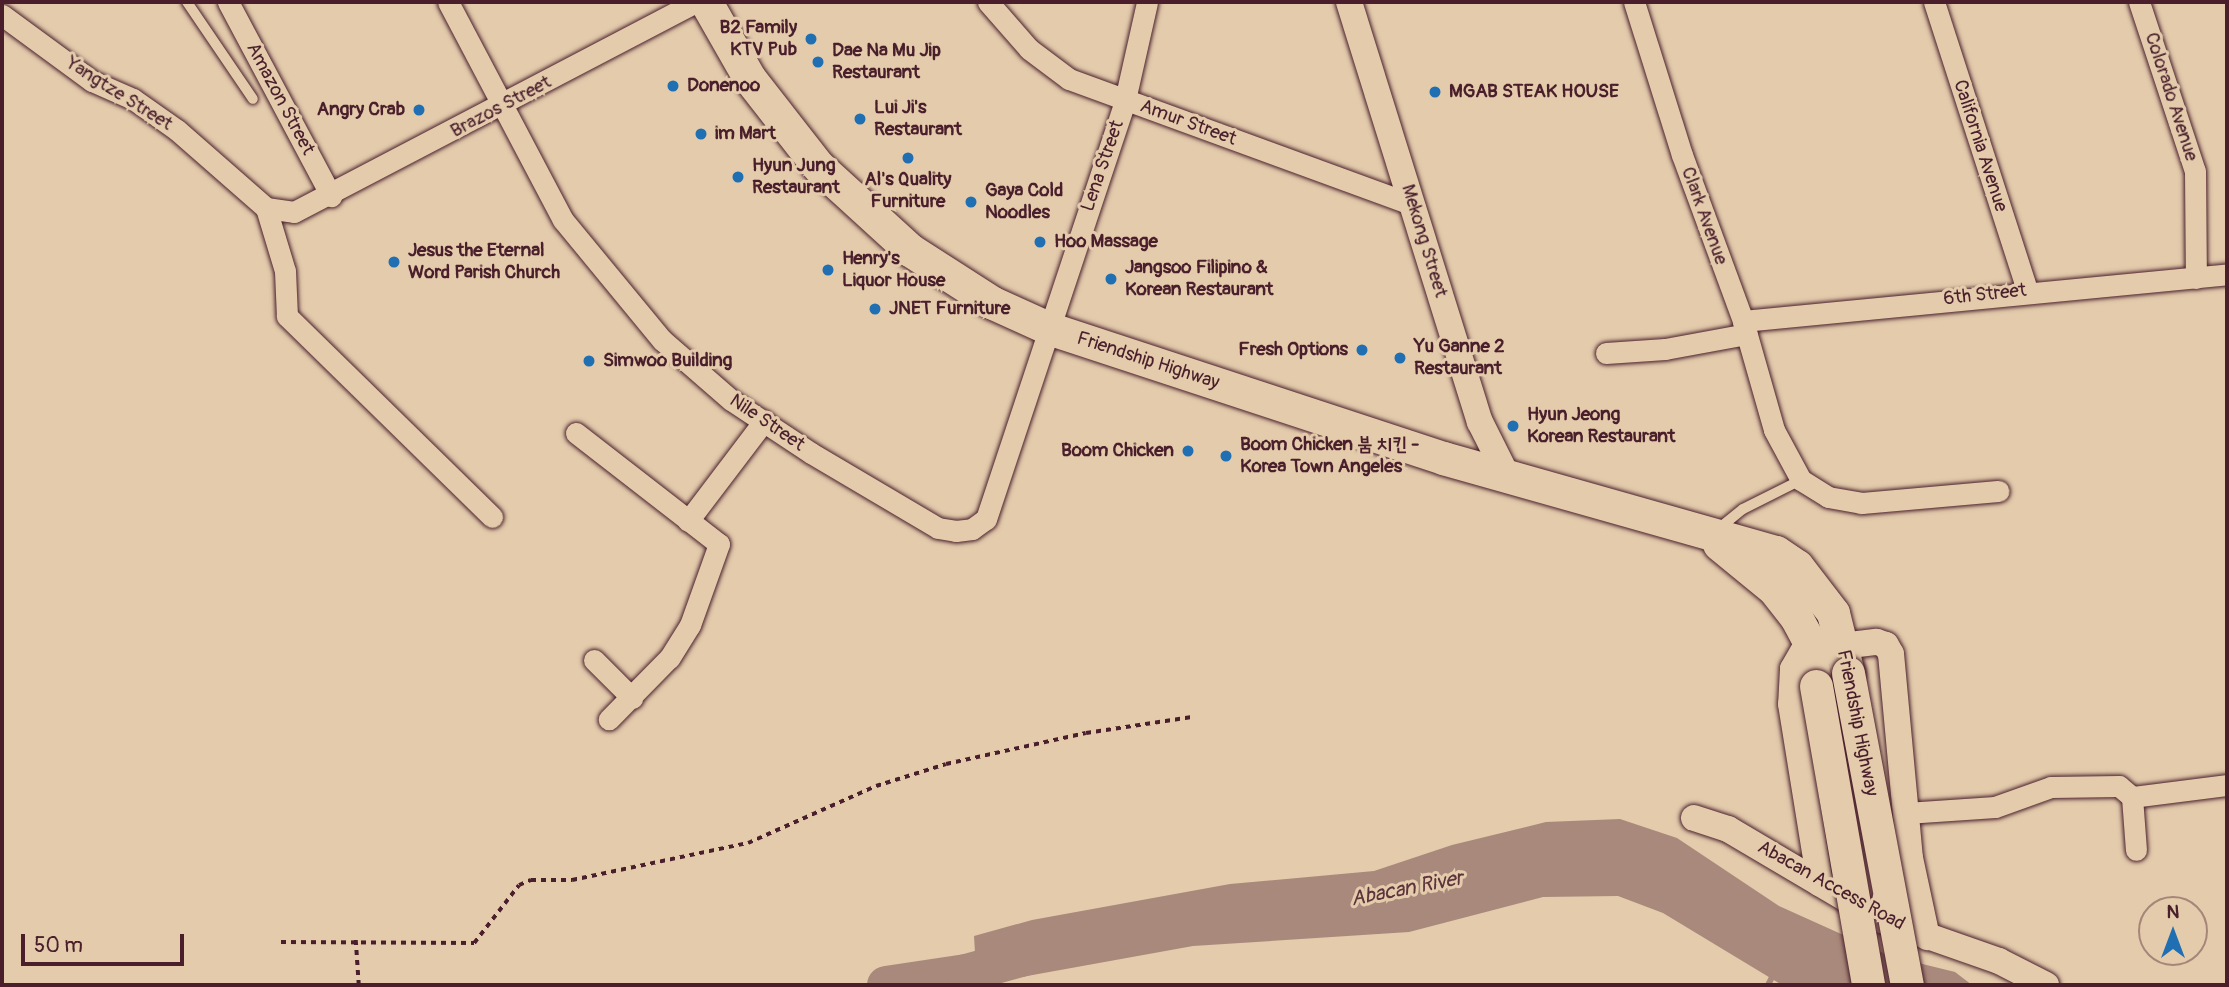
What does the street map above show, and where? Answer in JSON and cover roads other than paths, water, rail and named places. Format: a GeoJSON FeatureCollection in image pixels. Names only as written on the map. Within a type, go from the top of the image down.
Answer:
{"type":"FeatureCollection","features":[{"type":"Feature","properties":{"kind":"main road","name":"Friendship Highway"},"geometry":{"type":"LineString","coordinates":[[706,2],[780,121],[843,190],[910,250],[993,303],[1048,328],[1507,476],[1709,536],[1776,552],[1797,566],[1833,613],[1845,659],[1907,985]]}},
{"type":"Feature","properties":{"kind":"main road","name":"Friendship Highway"},"geometry":{"type":"LineString","coordinates":[[1709,536],[1774,589],[1809,641],[1868,985]]}},
{"type":"Feature","properties":{"kind":"street","name":"Amazon Street"},"geometry":{"type":"LineString","coordinates":[[228,2],[331,197]]}},
{"type":"Feature","properties":{"kind":"street","name":"Nile Street"},"geometry":{"type":"LineString","coordinates":[[448,2],[563,220],[622,296],[695,372],[764,421],[938,527],[972,529],[986,519],[1048,328]]}},
{"type":"Feature","properties":{"kind":"street","name":"Brazos Street"},"geometry":{"type":"LineString","coordinates":[[266,208],[305,210],[696,2]]}},
{"type":"Feature","properties":{"kind":"street","name":"Amur Street"},"geometry":{"type":"LineString","coordinates":[[988,2],[1029,49],[1069,79],[1414,205]]}},
{"type":"Feature","properties":{"kind":"street","name":"Lena Street"},"geometry":{"type":"LineString","coordinates":[[1048,328],[1125,100],[1147,2]]}},
{"type":"Feature","properties":{"kind":"street","name":"Mekong Street"},"geometry":{"type":"LineString","coordinates":[[1349,2],[1480,422],[1507,476]]}},
{"type":"Feature","properties":{"kind":"street","name":"Clark Avenue"},"geometry":{"type":"LineString","coordinates":[[1634,2],[1682,155],[1745,328],[1774,430],[1801,480]]}},
{"type":"Feature","properties":{"kind":"street","name":"California Avenue"},"geometry":{"type":"LineString","coordinates":[[1934,2],[2027,290]]}},
{"type":"Feature","properties":{"kind":"street","name":"Colorado Avenue"},"geometry":{"type":"LineString","coordinates":[[2139,2],[2194,171],[2196,278]]}},
{"type":"Feature","properties":{"kind":"street","name":"Yangtze Street"},"geometry":{"type":"LineString","coordinates":[[2,15],[92,81],[133,99],[155,114],[266,208]]}},
{"type":"Feature","properties":{"kind":"street"},"geometry":{"type":"LineString","coordinates":[[266,208],[285,271],[287,316],[492,517]]}},
{"type":"Feature","properties":{"kind":"street","name":"6th Street"},"geometry":{"type":"LineString","coordinates":[[1605,353],[1665,349],[1745,328],[2027,290],[2227,274]]}},
{"type":"Feature","properties":{"kind":"street"},"geometry":{"type":"LineString","coordinates":[[688,522],[764,421]]}},
{"type":"Feature","properties":{"kind":"street"},"geometry":{"type":"LineString","coordinates":[[576,433],[719,544],[690,625],[669,658],[632,698],[608,719]]}},
{"type":"Feature","properties":{"kind":"street"},"geometry":{"type":"LineString","coordinates":[[1801,480],[1828,497],[1861,503],[1998,491]]}},
{"type":"Feature","properties":{"kind":"street"},"geometry":{"type":"LineString","coordinates":[[1809,641],[1793,669],[1791,704],[1820,884]]}},
{"type":"Feature","properties":{"kind":"street"},"geometry":{"type":"LineString","coordinates":[[1845,659],[1877,642],[1886,645],[1891,654],[1906,813],[1927,937]]}},
{"type":"Feature","properties":{"kind":"street"},"geometry":{"type":"LineString","coordinates":[[594,660],[632,698]]}},
{"type":"Feature","properties":{"kind":"street"},"geometry":{"type":"LineString","coordinates":[[1906,813],[1995,807],[2051,787],[2119,786],[2132,796],[2227,785]]}},
{"type":"Feature","properties":{"kind":"street"},"geometry":{"type":"LineString","coordinates":[[2132,796],[2136,850]]}},
{"type":"Feature","properties":{"kind":"street","name":"Abacan Access Road"},"geometry":{"type":"LineString","coordinates":[[1694,818],[1728,829],[1882,919],[1999,961],[2046,985]]}},
{"type":"Feature","properties":{"kind":"lane"},"geometry":{"type":"LineString","coordinates":[[187,2],[253,99]]}},
{"type":"Feature","properties":{"kind":"lane"},"geometry":{"type":"LineString","coordinates":[[1709,536],[1743,509],[1801,480]]}},
{"type":"Feature","properties":{"kind":"water"},"geometry":{"type":"Polygon","coordinates":[[[1620,819],[1677,838],[1779,906],[1890,956],[1955,972],[1972,985],[1782,985],[1663,913],[1618,896],[1543,897],[1409,932],[1193,946],[977,985],[974,936],[1032,920],[1230,884],[1374,871],[1452,845],[1546,822],[1620,819]]]}},
{"type":"Feature","properties":{"kind":"waterway","name":"Abacan River"},"geometry":{"type":"LineString","coordinates":[[886,985],[966,973],[1028,956]]}},
{"type":"Feature","properties":{"kind":"waterway"},"geometry":{"type":"LineString","coordinates":[[1768,985],[1775,971]]}},
{"type":"Feature","properties":{"kind":"place","name":"B2 Family KTV Pub"},"geometry":{"type":"Point","coordinates":[811,39]}},
{"type":"Feature","properties":{"kind":"place","name":"Dae Na Mu Jip Restaurant"},"geometry":{"type":"Point","coordinates":[818,62]}},
{"type":"Feature","properties":{"kind":"place","name":"Donenoo"},"geometry":{"type":"Point","coordinates":[673,86]}},
{"type":"Feature","properties":{"kind":"place","name":"MGAB STEAK HOUSE"},"geometry":{"type":"Point","coordinates":[1435,92]}},
{"type":"Feature","properties":{"kind":"place","name":"Angry Crab"},"geometry":{"type":"Point","coordinates":[419,110]}},
{"type":"Feature","properties":{"kind":"place","name":"Lui Ji's Restaurant"},"geometry":{"type":"Point","coordinates":[860,119]}},
{"type":"Feature","properties":{"kind":"place","name":"im Mart"},"geometry":{"type":"Point","coordinates":[701,134]}},
{"type":"Feature","properties":{"kind":"place","name":"Al's Quality Furniture"},"geometry":{"type":"Point","coordinates":[908,158]}},
{"type":"Feature","properties":{"kind":"place","name":"Hyun Jung Restaurant"},"geometry":{"type":"Point","coordinates":[738,177]}},
{"type":"Feature","properties":{"kind":"place","name":"Gaya Cold Noodles"},"geometry":{"type":"Point","coordinates":[971,202]}},
{"type":"Feature","properties":{"kind":"place","name":"Hoo Massage"},"geometry":{"type":"Point","coordinates":[1040,242]}},
{"type":"Feature","properties":{"kind":"place","name":"Jesus the Eternal Word Parish Church"},"geometry":{"type":"Point","coordinates":[394,262]}},
{"type":"Feature","properties":{"kind":"place","name":"Henry's Liquor House"},"geometry":{"type":"Point","coordinates":[828,270]}},
{"type":"Feature","properties":{"kind":"place","name":"Jangsoo Filipino & Korean Restaurant"},"geometry":{"type":"Point","coordinates":[1111,279]}},
{"type":"Feature","properties":{"kind":"place","name":"JNET Furniture"},"geometry":{"type":"Point","coordinates":[875,309]}},
{"type":"Feature","properties":{"kind":"place","name":"Fresh Options"},"geometry":{"type":"Point","coordinates":[1362,350]}},
{"type":"Feature","properties":{"kind":"place","name":"Yu Ganne 2 Restaurant"},"geometry":{"type":"Point","coordinates":[1400,358]}},
{"type":"Feature","properties":{"kind":"place","name":"Simwoo Building"},"geometry":{"type":"Point","coordinates":[589,361]}},
{"type":"Feature","properties":{"kind":"place","name":"Hyun Jeong Korean Restaurant"},"geometry":{"type":"Point","coordinates":[1513,426]}},
{"type":"Feature","properties":{"kind":"place","name":"Boom Chicken"},"geometry":{"type":"Point","coordinates":[1188,451]}},
{"type":"Feature","properties":{"kind":"place","name":"Boom Chicken 붐 치킨 - Korea Town Angeles"},"geometry":{"type":"Point","coordinates":[1226,456]}}]}
